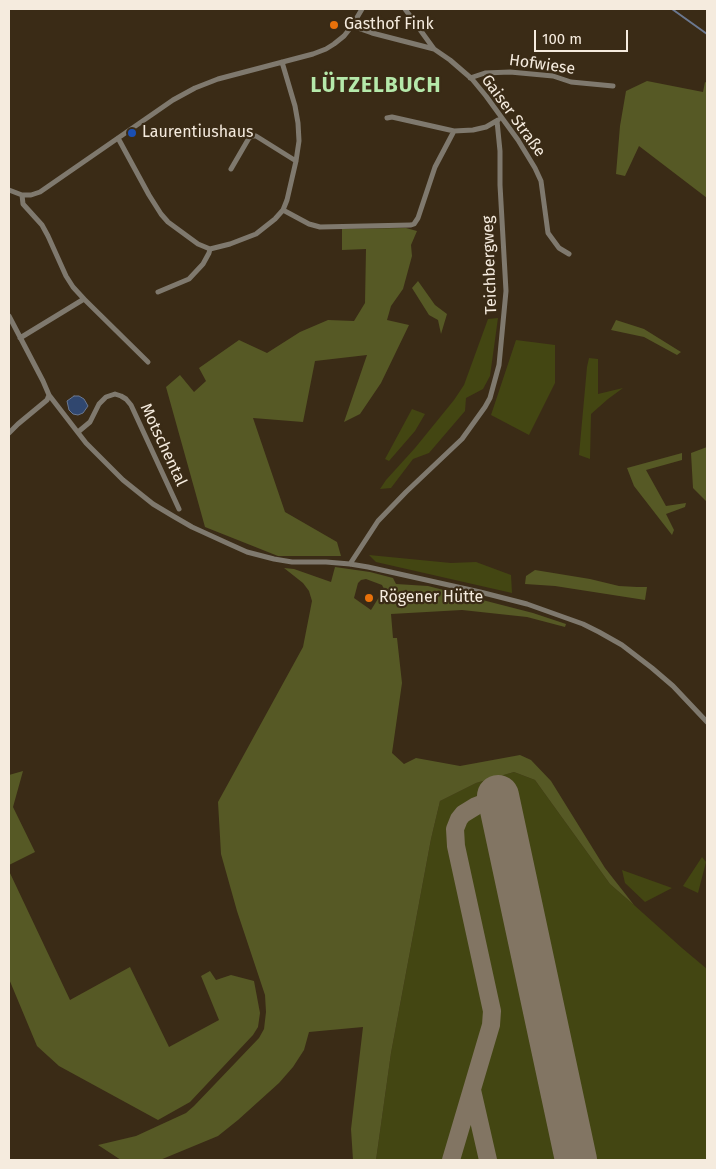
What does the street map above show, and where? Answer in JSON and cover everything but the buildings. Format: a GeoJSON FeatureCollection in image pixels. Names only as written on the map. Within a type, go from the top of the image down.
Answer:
{"type":"FeatureCollection","features":[{"type":"Feature","properties":{"kind":"street"},"geometry":{"type":"LineString","coordinates":[[9,190],[22,195],[40,192],[173,100],[195,88],[218,79],[326,49],[334,44],[352,26],[362,9]]}},
{"type":"Feature","properties":{"kind":"street","name":"Gaiser Straße"},"geometry":{"type":"LineString","coordinates":[[405,9],[434,49],[470,78],[486,96],[535,168],[541,181],[548,234],[558,248],[569,254]]}},
{"type":"Feature","properties":{"kind":"street"},"geometry":{"type":"LineString","coordinates":[[352,26],[434,49]]}},
{"type":"Feature","properties":{"kind":"street"},"geometry":{"type":"LineString","coordinates":[[118,138],[161,214],[168,222],[198,244],[210,249],[256,234],[283,210],[296,161],[298,123],[282,62]]}},
{"type":"Feature","properties":{"kind":"street","name":"Hofwiese"},"geometry":{"type":"LineString","coordinates":[[470,78],[485,73],[510,72],[552,76],[571,82],[612,86]]}},
{"type":"Feature","properties":{"kind":"street"},"geometry":{"type":"LineString","coordinates":[[387,118],[392,117],[454,131],[486,127],[500,119]]}},
{"type":"Feature","properties":{"kind":"street","name":"Teichbergweg"},"geometry":{"type":"LineString","coordinates":[[350,564],[378,521],[462,439],[490,398],[499,365],[506,291],[500,185],[500,119]]}},
{"type":"Feature","properties":{"kind":"street"},"geometry":{"type":"LineString","coordinates":[[283,210],[320,228],[414,224],[420,216],[435,166],[454,131]]}},
{"type":"Feature","properties":{"kind":"street"},"geometry":{"type":"LineString","coordinates":[[231,168],[252,136],[256,136],[296,161]]}},
{"type":"Feature","properties":{"kind":"street"},"geometry":{"type":"LineString","coordinates":[[22,195],[24,204],[45,230],[66,276],[73,286],[148,362]]}},
{"type":"Feature","properties":{"kind":"street"},"geometry":{"type":"LineString","coordinates":[[158,292],[189,279],[203,264],[210,249]]}},
{"type":"Feature","properties":{"kind":"street"},"geometry":{"type":"LineString","coordinates":[[20,338],[84,299]]}},
{"type":"Feature","properties":{"kind":"street"},"geometry":{"type":"LineString","coordinates":[[9,316],[44,381],[49,395],[92,449],[122,480],[154,504],[192,527],[247,552],[274,559],[292,562],[350,564],[527,604],[583,624],[622,645],[652,668],[707,722]]}},
{"type":"Feature","properties":{"kind":"street","name":"Motschental"},"geometry":{"type":"LineString","coordinates":[[78,432],[90,422],[98,404],[106,397],[115,394],[126,399],[180,509]]}},
{"type":"Feature","properties":{"kind":"street"},"geometry":{"type":"LineString","coordinates":[[9,433],[47,400],[49,395]]}},
{"type":"Feature","properties":{"kind":"green space"},"geometry":{"type":"Polygon","coordinates":[[[647,81],[703,92],[705,82],[707,83],[707,198],[639,146],[625,176],[616,174],[620,126],[626,91],[647,81]]]}},
{"type":"Feature","properties":{"kind":"green space"},"geometry":{"type":"Polygon","coordinates":[[[406,228],[417,231],[411,245],[412,256],[403,289],[391,306],[387,320],[409,325],[381,383],[360,414],[344,422],[367,355],[315,361],[303,422],[253,418],[285,512],[337,542],[341,556],[278,556],[205,527],[166,387],[180,375],[194,392],[206,381],[199,368],[239,340],[267,353],[300,332],[328,320],[354,321],[365,303],[366,249],[342,250],[342,229],[406,228]]]}},
{"type":"Feature","properties":{"kind":"green space"},"geometry":{"type":"Polygon","coordinates":[[[418,281],[435,305],[447,314],[441,334],[438,320],[429,315],[412,288],[418,281]]]}},
{"type":"Feature","properties":{"kind":"green space"},"geometry":{"type":"Polygon","coordinates":[[[498,318],[490,376],[483,389],[466,398],[465,411],[429,453],[413,459],[391,488],[380,489],[454,400],[464,385],[488,319],[498,318]]]}},
{"type":"Feature","properties":{"kind":"green space"},"geometry":{"type":"Polygon","coordinates":[[[616,320],[644,329],[681,352],[677,355],[644,337],[611,330],[616,320]]]}},
{"type":"Feature","properties":{"kind":"green space"},"geometry":{"type":"Polygon","coordinates":[[[516,340],[555,345],[555,383],[529,435],[491,415],[516,340]]]}},
{"type":"Feature","properties":{"kind":"green space"},"geometry":{"type":"Polygon","coordinates":[[[589,358],[598,359],[598,394],[623,388],[591,414],[590,459],[579,455],[589,358]]]}},
{"type":"Feature","properties":{"kind":"green space"},"geometry":{"type":"Polygon","coordinates":[[[412,409],[425,414],[415,431],[389,461],[385,459],[412,409]]]}},
{"type":"Feature","properties":{"kind":"green space"},"geometry":{"type":"Polygon","coordinates":[[[707,447],[707,502],[693,488],[691,453],[707,447]]]}},
{"type":"Feature","properties":{"kind":"green space"},"geometry":{"type":"Polygon","coordinates":[[[682,453],[682,460],[646,470],[666,506],[686,503],[685,507],[666,514],[674,530],[672,535],[634,486],[627,468],[682,453]]]}},
{"type":"Feature","properties":{"kind":"green space"},"geometry":{"type":"Polygon","coordinates":[[[369,555],[451,563],[476,562],[511,575],[512,593],[376,562],[369,555]]]}},
{"type":"Feature","properties":{"kind":"green space"},"geometry":{"type":"Polygon","coordinates":[[[335,567],[370,572],[393,578],[396,584],[428,586],[533,613],[566,624],[565,627],[527,617],[462,610],[391,614],[393,638],[397,638],[402,683],[392,753],[404,764],[416,758],[460,766],[520,755],[531,760],[551,781],[605,868],[634,905],[610,884],[535,780],[514,772],[476,783],[440,801],[431,839],[391,1053],[376,1160],[353,1160],[351,1129],[363,1027],[309,1032],[304,1050],[279,1083],[218,1136],[160,1160],[121,1160],[98,1145],[136,1136],[186,1113],[259,1038],[264,1029],[265,995],[237,911],[221,854],[218,802],[303,647],[312,601],[309,591],[303,583],[284,568],[294,569],[331,582],[335,567]],[[366,579],[361,580],[358,583],[354,598],[371,610],[384,589],[382,585],[366,579]]]}},
{"type":"Feature","properties":{"kind":"green space"},"geometry":{"type":"Polygon","coordinates":[[[535,570],[619,586],[647,587],[645,600],[555,586],[525,584],[526,576],[535,570]]]}},
{"type":"Feature","properties":{"kind":"green space"},"geometry":{"type":"Polygon","coordinates":[[[23,771],[13,807],[35,852],[9,865],[9,775],[23,771]]]}},
{"type":"Feature","properties":{"kind":"green space"},"geometry":{"type":"Polygon","coordinates":[[[514,772],[535,780],[610,884],[707,969],[707,1160],[376,1160],[391,1053],[431,839],[440,801],[476,783],[514,772]]]}},
{"type":"Feature","properties":{"kind":"green space"},"geometry":{"type":"Polygon","coordinates":[[[702,857],[706,862],[698,893],[683,886],[702,857]]]}},
{"type":"Feature","properties":{"kind":"green space"},"geometry":{"type":"Polygon","coordinates":[[[622,870],[672,888],[645,902],[625,883],[622,870]]]}},
{"type":"Feature","properties":{"kind":"green space"},"geometry":{"type":"Polygon","coordinates":[[[9,871],[70,1000],[130,967],[169,1047],[219,1020],[201,976],[210,971],[216,980],[231,975],[254,981],[260,1013],[258,1027],[253,1035],[190,1102],[158,1120],[59,1066],[37,1046],[9,979],[9,871]]]}},
{"type":"Feature","properties":{"kind":"water"},"geometry":{"type":"Polygon","coordinates":[[[74,396],[84,399],[88,406],[83,413],[78,415],[73,414],[69,410],[67,401],[74,396]]]}},
{"type":"Feature","properties":{"kind":"waterway"},"geometry":{"type":"LineString","coordinates":[[672,9],[707,34]]}},
{"type":"Feature","properties":{"kind":"taxiway"},"geometry":{"type":"LineString","coordinates":[[451,1160],[491,1025],[492,1011],[456,846],[455,829],[463,814],[476,806],[481,804],[500,805]]}},
{"type":"Feature","properties":{"kind":"taxiway"},"geometry":{"type":"LineString","coordinates":[[472,1090],[488,1160]]}},
{"type":"Feature","properties":{"kind":"runway"},"geometry":{"type":"LineString","coordinates":[[498,796],[576,1160]]}},
{"type":"Feature","properties":{"kind":"place","name":"Gasthof Fink"},"geometry":{"type":"Point","coordinates":[334,25]}},
{"type":"Feature","properties":{"kind":"place","name":"Laurentiushaus"},"geometry":{"type":"Point","coordinates":[132,133]}},
{"type":"Feature","properties":{"kind":"place","name":"Rögener Hütte"},"geometry":{"type":"Point","coordinates":[369,598]}},
{"type":"Feature","properties":{"kind":"district","name":"LÜTZELBUCH"},"geometry":{"type":"Point","coordinates":[376,86]}}]}
